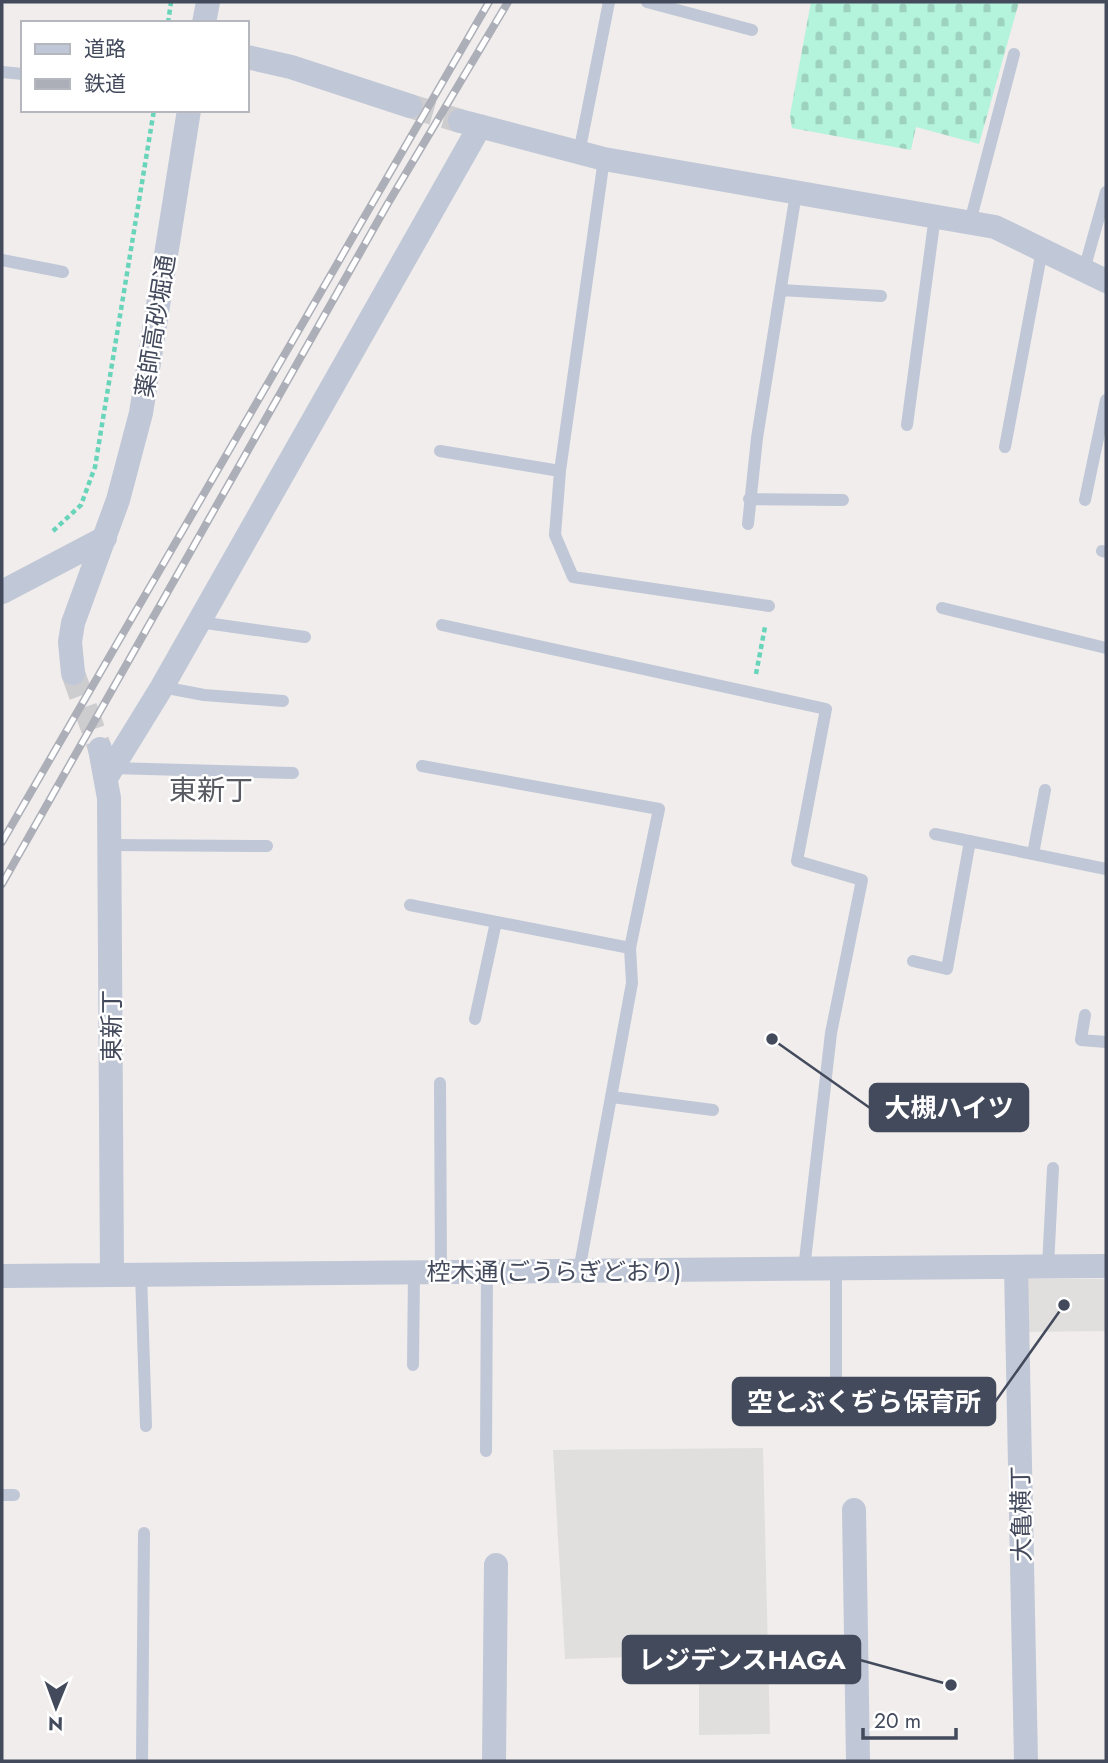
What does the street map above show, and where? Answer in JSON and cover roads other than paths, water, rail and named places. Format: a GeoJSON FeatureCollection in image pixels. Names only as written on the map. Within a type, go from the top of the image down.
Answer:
{"type":"FeatureCollection","features":[{"type":"Feature","properties":{"kind":"street"},"geometry":{"type":"LineString","coordinates":[[204,21],[208,2]]}},
{"type":"Feature","properties":{"kind":"street"},"geometry":{"type":"LineString","coordinates":[[248,57],[291,67],[410,106]]}},
{"type":"Feature","properties":{"kind":"street","name":"薬師高砂堀通"},"geometry":{"type":"LineString","coordinates":[[73,673],[70,642],[73,623],[105,538],[141,413],[189,112]]}},
{"type":"Feature","properties":{"kind":"street"},"geometry":{"type":"LineString","coordinates":[[106,765],[162,687],[199,622],[470,123],[604,159],[995,226],[1095,276]]}},
{"type":"Feature","properties":{"kind":"street"},"geometry":{"type":"LineString","coordinates":[[2,592],[105,538]]}},
{"type":"Feature","properties":{"kind":"street","name":"東新丁"},"geometry":{"type":"LineString","coordinates":[[106,765],[110,845],[112,1274]]}},
{"type":"Feature","properties":{"kind":"street","name":"椌木通(ごうらぎどおり)"},"geometry":{"type":"LineString","coordinates":[[2,1276],[1106,1266]]}},
{"type":"Feature","properties":{"kind":"street","name":"大亀横丁"},"geometry":{"type":"LineString","coordinates":[[1016,1267],[1026,1761]]}},
{"type":"Feature","properties":{"kind":"street"},"geometry":{"type":"LineString","coordinates":[[854,1510],[858,1761]]}},
{"type":"Feature","properties":{"kind":"street"},"geometry":{"type":"LineString","coordinates":[[494,1761],[496,1565]]}},
{"type":"Feature","properties":{"kind":"lane"},"geometry":{"type":"LineString","coordinates":[[579,153],[609,2]]}},
{"type":"Feature","properties":{"kind":"lane"},"geometry":{"type":"LineString","coordinates":[[647,2],[752,30]]}},
{"type":"Feature","properties":{"kind":"lane"},"geometry":{"type":"LineString","coordinates":[[970,222],[1014,54]]}},
{"type":"Feature","properties":{"kind":"lane"},"geometry":{"type":"LineString","coordinates":[[2,72],[21,74]]}},
{"type":"Feature","properties":{"kind":"lane"},"geometry":{"type":"LineString","coordinates":[[604,159],[560,471],[555,535],[573,577],[769,606]]}},
{"type":"Feature","properties":{"kind":"lane"},"geometry":{"type":"LineString","coordinates":[[748,524],[749,499],[796,192]]}},
{"type":"Feature","properties":{"kind":"lane"},"geometry":{"type":"LineString","coordinates":[[1095,276],[1106,192]]}},
{"type":"Feature","properties":{"kind":"lane"},"geometry":{"type":"LineString","coordinates":[[907,425],[935,216]]}},
{"type":"Feature","properties":{"kind":"lane"},"geometry":{"type":"LineString","coordinates":[[1005,447],[1042,250]]}},
{"type":"Feature","properties":{"kind":"lane"},"geometry":{"type":"LineString","coordinates":[[2,260],[63,272]]}},
{"type":"Feature","properties":{"kind":"lane"},"geometry":{"type":"LineString","coordinates":[[781,290],[881,296]]}},
{"type":"Feature","properties":{"kind":"lane"},"geometry":{"type":"LineString","coordinates":[[1085,500],[1106,400]]}},
{"type":"Feature","properties":{"kind":"lane"},"geometry":{"type":"LineString","coordinates":[[440,451],[560,471]]}},
{"type":"Feature","properties":{"kind":"lane"},"geometry":{"type":"LineString","coordinates":[[749,499],[843,500]]}},
{"type":"Feature","properties":{"kind":"lane"},"geometry":{"type":"LineString","coordinates":[[942,608],[1106,648]]}},
{"type":"Feature","properties":{"kind":"lane"},"geometry":{"type":"LineString","coordinates":[[199,622],[267,634],[305,637]]}},
{"type":"Feature","properties":{"kind":"lane"},"geometry":{"type":"LineString","coordinates":[[442,625],[826,709],[797,861],[862,880],[831,1033],[804,1269]]}},
{"type":"Feature","properties":{"kind":"lane"},"geometry":{"type":"LineString","coordinates":[[162,687],[204,695],[283,701]]}},
{"type":"Feature","properties":{"kind":"lane"},"geometry":{"type":"LineString","coordinates":[[106,765],[293,773]]}},
{"type":"Feature","properties":{"kind":"lane"},"geometry":{"type":"LineString","coordinates":[[422,766],[659,809],[631,947],[632,983],[579,1271]]}},
{"type":"Feature","properties":{"kind":"lane"},"geometry":{"type":"LineString","coordinates":[[1033,854],[1045,790]]}},
{"type":"Feature","properties":{"kind":"lane"},"geometry":{"type":"LineString","coordinates":[[935,834],[1106,869]]}},
{"type":"Feature","properties":{"kind":"lane"},"geometry":{"type":"LineString","coordinates":[[913,961],[947,969],[970,841]]}},
{"type":"Feature","properties":{"kind":"lane"},"geometry":{"type":"LineString","coordinates":[[110,845],[267,846]]}},
{"type":"Feature","properties":{"kind":"lane"},"geometry":{"type":"LineString","coordinates":[[410,905],[631,947]]}},
{"type":"Feature","properties":{"kind":"lane"},"geometry":{"type":"LineString","coordinates":[[475,1019],[496,922]]}},
{"type":"Feature","properties":{"kind":"lane"},"geometry":{"type":"LineString","coordinates":[[1085,1015],[1081,1040],[1106,1042]]}},
{"type":"Feature","properties":{"kind":"lane"},"geometry":{"type":"LineString","coordinates":[[440,1083],[441,1272]]}},
{"type":"Feature","properties":{"kind":"lane"},"geometry":{"type":"LineString","coordinates":[[612,1097],[713,1110]]}},
{"type":"Feature","properties":{"kind":"lane"},"geometry":{"type":"LineString","coordinates":[[1048,1266],[1053,1168]]}},
{"type":"Feature","properties":{"kind":"lane"},"geometry":{"type":"LineString","coordinates":[[836,1269],[836,1393]]}},
{"type":"Feature","properties":{"kind":"lane"},"geometry":{"type":"LineString","coordinates":[[413,1365],[414,1272]]}},
{"type":"Feature","properties":{"kind":"lane"},"geometry":{"type":"LineString","coordinates":[[486,1451],[487,1272]]}},
{"type":"Feature","properties":{"kind":"lane"},"geometry":{"type":"LineString","coordinates":[[141,1273],[146,1426]]}},
{"type":"Feature","properties":{"kind":"lane"},"geometry":{"type":"LineString","coordinates":[[142,1761],[144,1533]]}},
{"type":"Feature","properties":{"kind":"tunnel"},"geometry":{"type":"LineString","coordinates":[[410,106],[460,121]]}},
{"type":"Feature","properties":{"kind":"tunnel"},"geometry":{"type":"LineString","coordinates":[[73,673],[100,749]]}},
{"type":"Feature","properties":{"kind":"railway"},"geometry":{"type":"LineString","coordinates":[[2,842],[489,2]]}},
{"type":"Feature","properties":{"kind":"railway"},"geometry":{"type":"LineString","coordinates":[[2,884],[387,205],[508,2]]}},
{"type":"Feature","properties":{"kind":"place","name":"大槻ハイツ"},"geometry":{"type":"Point","coordinates":[772,1039]}},
{"type":"Feature","properties":{"kind":"place","name":"空とぶくぢら保育所"},"geometry":{"type":"Point","coordinates":[1064,1305]}},
{"type":"Feature","properties":{"kind":"place","name":"レジデンスHAGA"},"geometry":{"type":"Point","coordinates":[951,1685]}},
{"type":"Feature","properties":{"kind":"district","name":"東新丁"},"geometry":{"type":"Point","coordinates":[211,790]}}]}
